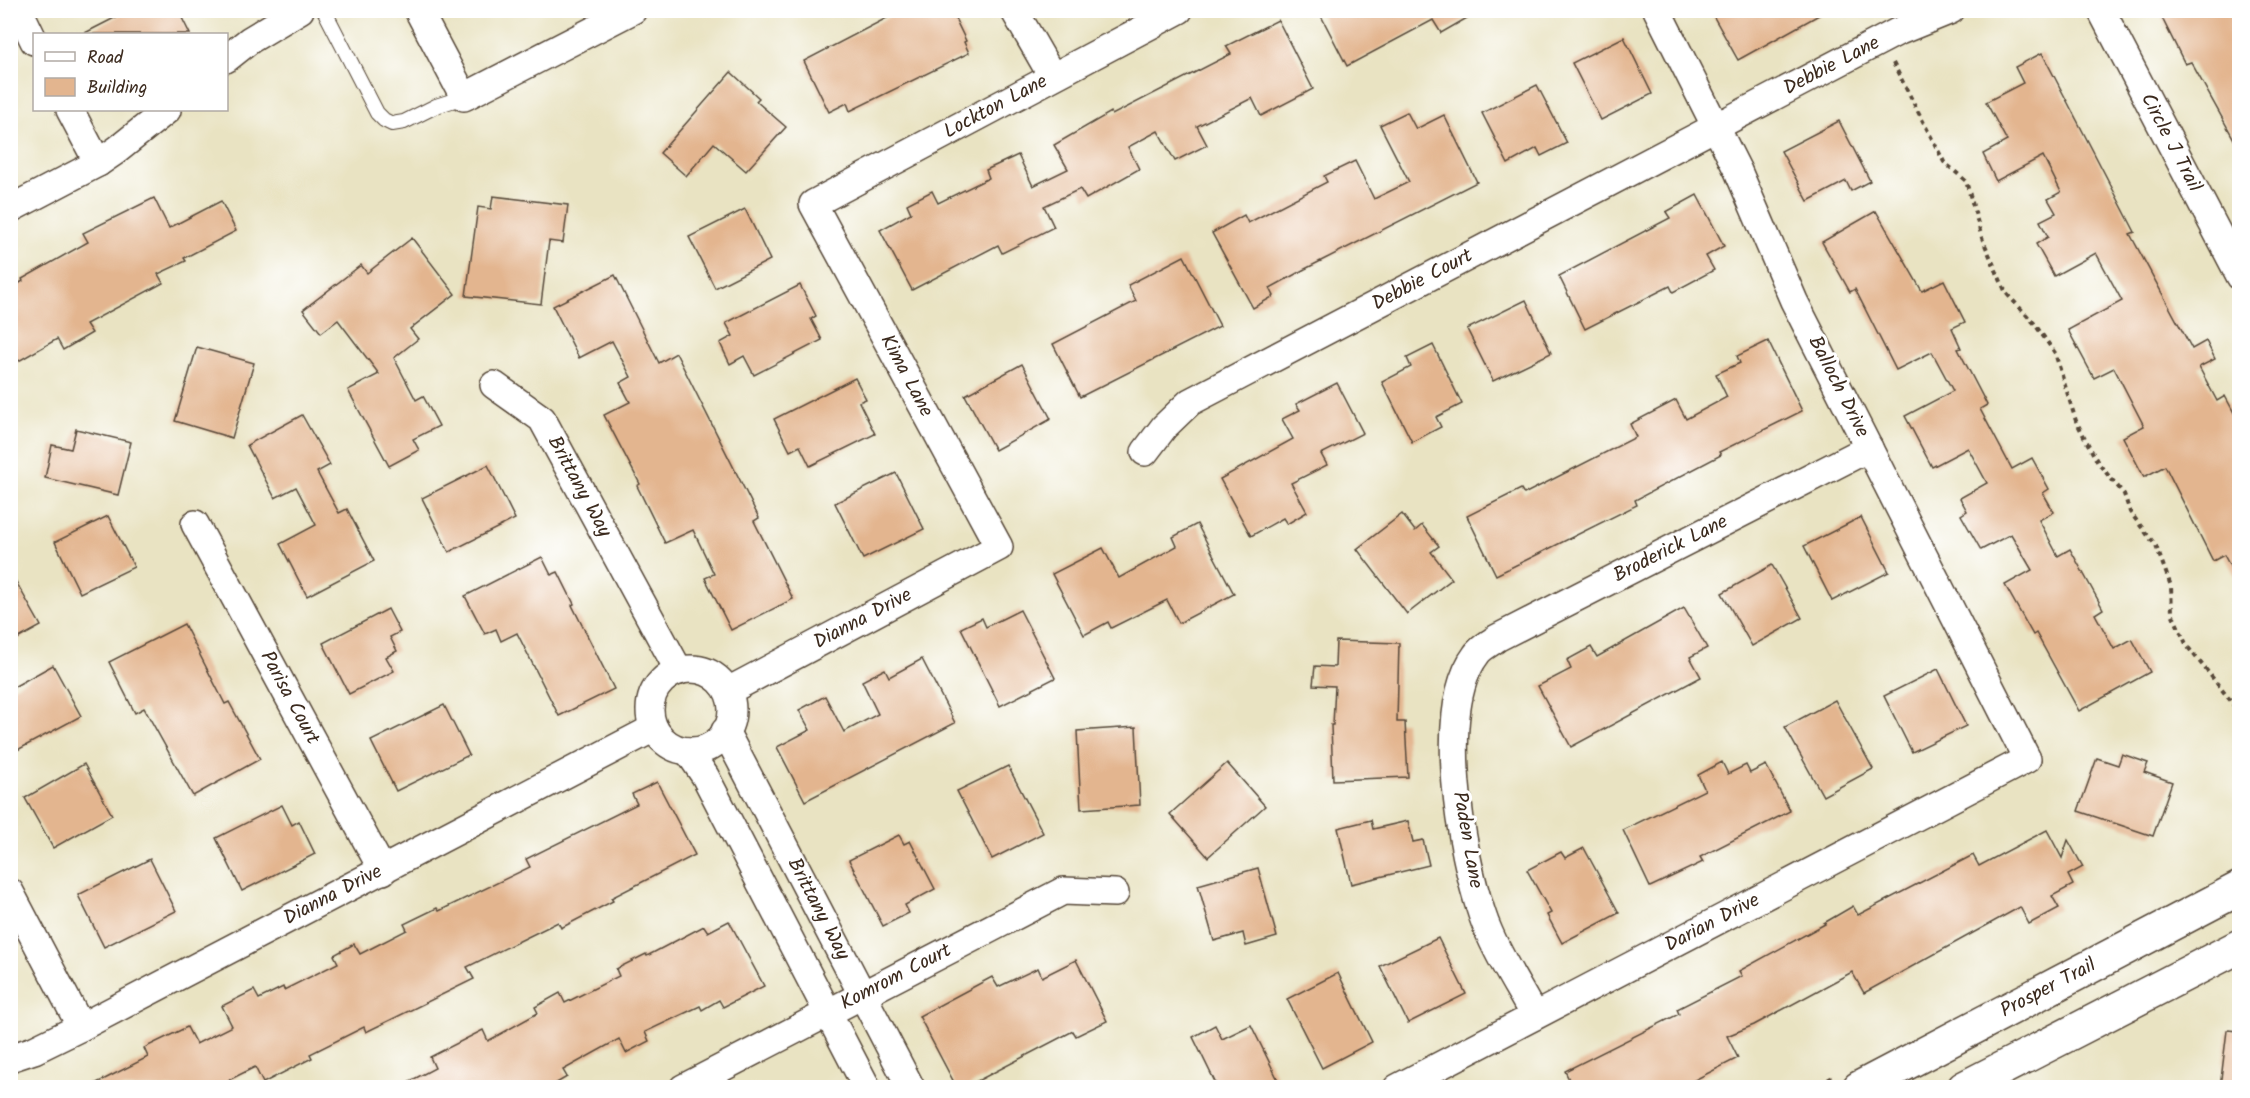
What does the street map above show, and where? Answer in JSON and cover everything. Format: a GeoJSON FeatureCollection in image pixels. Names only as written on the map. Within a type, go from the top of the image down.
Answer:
{"type":"FeatureCollection","features":[{"type":"Feature","properties":{"kind":"main road","name":"Prosper Trail"},"geometry":{"type":"LineString","coordinates":[[1859,1088],[2240,888]]}},
{"type":"Feature","properties":{"kind":"main road"},"geometry":{"type":"LineString","coordinates":[[1964,1088],[2240,946]]}},
{"type":"Feature","properties":{"kind":"street"},"geometry":{"type":"LineString","coordinates":[[19,10],[33,39]]}},
{"type":"Feature","properties":{"kind":"street"},"geometry":{"type":"LineString","coordinates":[[228,57],[250,40],[300,10]]}},
{"type":"Feature","properties":{"kind":"street"},"geometry":{"type":"LineString","coordinates":[[418,10],[464,97],[633,10]]}},
{"type":"Feature","properties":{"kind":"street"},"geometry":{"type":"LineString","coordinates":[[1014,10],[1052,76]]}},
{"type":"Feature","properties":{"kind":"street","name":"Lockton Lane"},"geometry":{"type":"LineString","coordinates":[[813,204],[1179,10]]}},
{"type":"Feature","properties":{"kind":"street","name":"Balloch Drive"},"geometry":{"type":"LineString","coordinates":[[1657,10],[1738,171],[1794,301],[2027,759]]}},
{"type":"Feature","properties":{"kind":"street","name":"Debbie Lane"},"geometry":{"type":"LineString","coordinates":[[1716,127],[1881,41],[1951,10]]}},
{"type":"Feature","properties":{"kind":"street","name":"Circle J Trail"},"geometry":{"type":"LineString","coordinates":[[2101,10],[2240,276]]}},
{"type":"Feature","properties":{"kind":"street"},"geometry":{"type":"LineString","coordinates":[[71,111],[98,163]]}},
{"type":"Feature","properties":{"kind":"street"},"geometry":{"type":"LineString","coordinates":[[10,208],[98,163],[166,111]]}},
{"type":"Feature","properties":{"kind":"street","name":"Debbie Court"},"geometry":{"type":"LineString","coordinates":[[1144,452],[1164,427],[1190,402],[1716,127]]}},
{"type":"Feature","properties":{"kind":"street","name":"Kima Lane"},"geometry":{"type":"LineString","coordinates":[[813,204],[999,547]]}},
{"type":"Feature","properties":{"kind":"street","name":"Brittany Way"},"geometry":{"type":"LineString","coordinates":[[494,385],[542,419],[679,670]]}},
{"type":"Feature","properties":{"kind":"street","name":"Broderick Lane"},"geometry":{"type":"LineString","coordinates":[[1476,654],[1497,638],[1869,448]]}},
{"type":"Feature","properties":{"kind":"street","name":"Parisa Court"},"geometry":{"type":"LineString","coordinates":[[195,524],[384,871]]}},
{"type":"Feature","properties":{"kind":"street","name":"Dianna Drive"},"geometry":{"type":"LineString","coordinates":[[728,691],[999,547]]}},
{"type":"Feature","properties":{"kind":"street","name":"Paden Lane"},"geometry":{"type":"LineString","coordinates":[[1476,654],[1462,683],[1456,723],[1455,752],[1462,835],[1482,916],[1534,1016]]}},
{"type":"Feature","properties":{"kind":"street"},"geometry":{"type":"LineString","coordinates":[[693,669],[707,672],[719,680],[728,691],[732,705],[731,719],[715,743],[702,749],[688,751],[674,748],[662,740],[654,728],[650,715],[650,700],[656,687],[666,677],[679,670],[693,669]]}},
{"type":"Feature","properties":{"kind":"street","name":"Dianna Drive"},"geometry":{"type":"LineString","coordinates":[[10,1058],[34,1050],[81,1027],[384,871],[654,728]]}},
{"type":"Feature","properties":{"kind":"street","name":"Brittany Way"},"geometry":{"type":"LineString","coordinates":[[725,731],[911,1088]]}},
{"type":"Feature","properties":{"kind":"street","name":"Brittany Way"},"geometry":{"type":"LineString","coordinates":[[688,751],[705,776],[867,1088]]}},
{"type":"Feature","properties":{"kind":"street","name":"Darian Drive"},"geometry":{"type":"LineString","coordinates":[[1397,1088],[2027,759]]}},
{"type":"Feature","properties":{"kind":"street","name":"Komrom Court"},"geometry":{"type":"LineString","coordinates":[[683,1088],[1063,891],[1115,893]]}},
{"type":"Feature","properties":{"kind":"street"},"geometry":{"type":"LineString","coordinates":[[10,892],[81,1027]]}},
{"type":"Feature","properties":{"kind":"lane"},"geometry":{"type":"LineString","coordinates":[[324,10],[377,113],[384,120],[392,124],[404,122],[436,106],[464,97]]}},
{"type":"Feature","properties":{"kind":"path"},"geometry":{"type":"LineString","coordinates":[[1866,10],[1944,162],[1966,181],[1982,238],[2006,293],[2034,323],[2055,353],[2076,420],[2097,463],[2124,494],[2130,512],[2156,546],[2171,586],[2172,613],[2187,646],[2231,701],[2240,716]]}},
{"type":"Feature","properties":{"kind":"building"},"geometry":{"type":"Polygon","coordinates":[[[130,10],[178,10],[190,33],[85,33],[130,10]]]}},
{"type":"Feature","properties":{"kind":"building"},"geometry":{"type":"Polygon","coordinates":[[[902,10],[951,10],[966,41],[964,42],[969,53],[850,111],[847,103],[829,112],[804,61],[902,10]]]}},
{"type":"Feature","properties":{"kind":"building"},"geometry":{"type":"Polygon","coordinates":[[[1318,10],[1481,10],[1441,33],[1433,20],[1347,66],[1318,10]]]}},
{"type":"Feature","properties":{"kind":"building"},"geometry":{"type":"Polygon","coordinates":[[[1710,10],[1828,10],[1738,60],[1710,10]]]}},
{"type":"Feature","properties":{"kind":"building"},"geometry":{"type":"Polygon","coordinates":[[[2158,10],[2240,10],[2240,150],[2191,62],[2185,64],[2158,10]]]}},
{"type":"Feature","properties":{"kind":"building"},"geometry":{"type":"Polygon","coordinates":[[[1278,20],[1313,89],[1261,116],[1252,98],[1197,126],[1207,145],[1175,161],[1158,131],[1128,147],[1139,169],[1086,199],[1080,189],[1044,206],[1054,227],[1002,253],[998,245],[912,290],[880,230],[911,213],[907,204],[932,191],[938,203],[989,178],[986,170],[1018,155],[1033,186],[1068,169],[1054,145],[1111,112],[1112,115],[1231,54],[1226,46],[1278,20]]]}},
{"type":"Feature","properties":{"kind":"building"},"geometry":{"type":"Polygon","coordinates":[[[1624,37],[1652,94],[1601,120],[1572,63],[1624,37]]]}},
{"type":"Feature","properties":{"kind":"building"},"geometry":{"type":"Polygon","coordinates":[[[2042,53],[2135,232],[2130,234],[2192,349],[2206,341],[2215,359],[2199,367],[2217,401],[2225,396],[2240,424],[2240,585],[2224,555],[2213,561],[2165,466],[2144,477],[2123,437],[2144,426],[2114,368],[2094,378],[2068,330],[2122,301],[2096,253],[2054,276],[2036,244],[2048,237],[2040,221],[2056,213],[2048,199],[2061,192],[2043,156],[1996,181],[1983,154],[2007,141],[1986,102],[2023,83],[2015,67],[2042,53]]]}},
{"type":"Feature","properties":{"kind":"building"},"geometry":{"type":"Polygon","coordinates":[[[731,72],[759,98],[756,101],[786,127],[746,171],[714,143],[686,176],[660,153],[731,72]]]}},
{"type":"Feature","properties":{"kind":"building"},"geometry":{"type":"Polygon","coordinates":[[[1537,85],[1567,143],[1541,156],[1537,148],[1508,164],[1482,113],[1537,85]]]}},
{"type":"Feature","properties":{"kind":"building"},"geometry":{"type":"Polygon","coordinates":[[[1407,112],[1416,129],[1444,115],[1477,182],[1270,288],[1274,296],[1253,308],[1212,233],[1244,215],[1248,223],[1327,182],[1324,176],[1355,161],[1374,199],[1409,182],[1380,125],[1407,112]]]}},
{"type":"Feature","properties":{"kind":"building"},"geometry":{"type":"Polygon","coordinates":[[[1839,121],[1870,181],[1851,191],[1846,181],[1808,201],[1781,151],[1839,121]]]}},
{"type":"Feature","properties":{"kind":"building"},"geometry":{"type":"Polygon","coordinates":[[[1697,195],[1724,246],[1706,256],[1714,270],[1673,292],[1670,286],[1585,329],[1559,276],[1670,218],[1666,212],[1697,195]]]}},
{"type":"Feature","properties":{"kind":"building"},"geometry":{"type":"Polygon","coordinates":[[[493,196],[568,205],[563,243],[549,241],[541,304],[466,296],[478,207],[491,209],[493,196]]]}},
{"type":"Feature","properties":{"kind":"building"},"geometry":{"type":"Polygon","coordinates":[[[154,198],[169,228],[221,201],[236,231],[184,258],[186,261],[158,274],[163,283],[86,324],[92,333],[63,350],[57,339],[10,366],[10,289],[23,281],[22,279],[88,242],[83,233],[154,198]]]}},
{"type":"Feature","properties":{"kind":"building"},"geometry":{"type":"Polygon","coordinates":[[[745,209],[770,260],[715,288],[689,237],[745,209]]]}},
{"type":"Feature","properties":{"kind":"building"},"geometry":{"type":"Polygon","coordinates":[[[1876,211],[1922,291],[1944,280],[1965,322],[1952,328],[1961,348],[1958,349],[1987,405],[1980,409],[2012,469],[2032,458],[2049,489],[2043,493],[2054,512],[2039,520],[2058,556],[2070,549],[2103,609],[2095,614],[2114,649],[2132,639],[2150,672],[2079,711],[2036,633],[2033,635],[2005,585],[2032,570],[2011,534],[1981,550],[1961,515],[1967,511],[1960,498],[1987,483],[1968,448],[1932,467],[1905,416],[1953,391],[1932,352],[1896,370],[1855,289],[1850,292],[1822,242],[1876,211]]]}},
{"type":"Feature","properties":{"kind":"building"},"geometry":{"type":"Polygon","coordinates":[[[412,238],[455,294],[410,329],[418,339],[394,358],[416,400],[423,396],[439,426],[413,439],[419,450],[389,466],[348,390],[379,374],[338,320],[321,333],[303,310],[361,265],[367,273],[412,238]]]}},
{"type":"Feature","properties":{"kind":"building"},"geometry":{"type":"Polygon","coordinates":[[[1184,256],[1220,326],[1080,397],[1053,344],[1136,301],[1128,285],[1184,256]]]}},
{"type":"Feature","properties":{"kind":"building"},"geometry":{"type":"Polygon","coordinates":[[[615,275],[659,363],[676,353],[759,518],[754,521],[793,599],[731,630],[705,578],[714,574],[693,530],[665,543],[637,486],[640,484],[604,415],[630,402],[620,383],[631,377],[612,341],[579,358],[553,306],[615,275]]]}},
{"type":"Feature","properties":{"kind":"building"},"geometry":{"type":"Polygon","coordinates":[[[800,285],[816,316],[811,319],[822,340],[754,375],[744,356],[730,364],[720,343],[733,336],[726,323],[800,285]]]}},
{"type":"Feature","properties":{"kind":"building"},"geometry":{"type":"Polygon","coordinates":[[[1526,300],[1551,353],[1493,381],[1467,329],[1526,300]]]}},
{"type":"Feature","properties":{"kind":"building"},"geometry":{"type":"Polygon","coordinates":[[[1768,341],[1802,411],[1719,452],[1721,455],[1635,500],[1637,505],[1496,575],[1467,516],[1521,489],[1524,494],[1636,437],[1630,424],[1676,400],[1686,419],[1727,397],[1716,374],[1740,363],[1737,356],[1768,341]]]}},
{"type":"Feature","properties":{"kind":"building"},"geometry":{"type":"Polygon","coordinates":[[[1433,345],[1462,404],[1436,417],[1441,427],[1412,442],[1382,382],[1411,367],[1407,358],[1433,345]]]}},
{"type":"Feature","properties":{"kind":"building"},"geometry":{"type":"Polygon","coordinates":[[[197,347],[254,363],[232,438],[175,421],[197,347]]]}},
{"type":"Feature","properties":{"kind":"building"},"geometry":{"type":"Polygon","coordinates":[[[1022,364],[1051,419],[995,450],[965,395],[1022,364]]]}},
{"type":"Feature","properties":{"kind":"building"},"geometry":{"type":"Polygon","coordinates":[[[855,378],[866,399],[859,402],[875,434],[810,466],[800,446],[790,451],[774,419],[855,378]]]}},
{"type":"Feature","properties":{"kind":"building"},"geometry":{"type":"Polygon","coordinates":[[[1337,383],[1363,433],[1321,454],[1327,465],[1291,483],[1307,512],[1287,524],[1283,518],[1251,536],[1220,479],[1293,439],[1282,419],[1300,410],[1296,404],[1337,383]]]}},
{"type":"Feature","properties":{"kind":"building"},"geometry":{"type":"Polygon","coordinates":[[[302,415],[330,465],[317,472],[339,513],[347,509],[374,561],[307,596],[280,544],[316,525],[296,487],[275,498],[247,445],[302,415]]]}},
{"type":"Feature","properties":{"kind":"building"},"geometry":{"type":"Polygon","coordinates":[[[76,429],[131,442],[118,495],[45,478],[52,445],[71,449],[76,429]]]}},
{"type":"Feature","properties":{"kind":"building"},"geometry":{"type":"Polygon","coordinates":[[[488,465],[515,519],[449,552],[422,498],[488,465]]]}},
{"type":"Feature","properties":{"kind":"building"},"geometry":{"type":"Polygon","coordinates":[[[896,473],[924,529],[863,559],[835,503],[896,473]]]}},
{"type":"Feature","properties":{"kind":"building"},"geometry":{"type":"Polygon","coordinates":[[[1402,514],[1415,531],[1422,525],[1439,546],[1431,552],[1452,579],[1407,614],[1357,549],[1402,514]]]}},
{"type":"Feature","properties":{"kind":"building"},"geometry":{"type":"Polygon","coordinates":[[[108,516],[134,567],[80,593],[55,542],[108,516]]]}},
{"type":"Feature","properties":{"kind":"building"},"geometry":{"type":"Polygon","coordinates":[[[1861,517],[1889,572],[1832,601],[1804,546],[1861,517]]]}},
{"type":"Feature","properties":{"kind":"building"},"geometry":{"type":"Polygon","coordinates":[[[1197,524],[1234,594],[1179,623],[1167,600],[1111,628],[1108,622],[1084,635],[1052,574],[1103,548],[1119,578],[1177,546],[1173,537],[1197,524]]]}},
{"type":"Feature","properties":{"kind":"building"},"geometry":{"type":"Polygon","coordinates":[[[542,557],[551,575],[558,572],[614,689],[559,716],[517,633],[501,641],[496,629],[485,634],[465,596],[542,557]]]}},
{"type":"Feature","properties":{"kind":"building"},"geometry":{"type":"Polygon","coordinates":[[[1772,565],[1802,618],[1752,646],[1722,593],[1772,565]]]}},
{"type":"Feature","properties":{"kind":"building"},"geometry":{"type":"Polygon","coordinates":[[[10,571],[41,626],[10,643],[10,571]]]}},
{"type":"Feature","properties":{"kind":"building"},"geometry":{"type":"Polygon","coordinates":[[[1684,608],[1707,648],[1690,657],[1701,677],[1571,747],[1538,686],[1571,669],[1567,660],[1591,647],[1597,657],[1684,608]]]}},
{"type":"Feature","properties":{"kind":"building"},"geometry":{"type":"Polygon","coordinates":[[[388,609],[400,632],[390,637],[397,651],[386,657],[394,671],[349,694],[323,643],[388,609]]]}},
{"type":"Feature","properties":{"kind":"building"},"geometry":{"type":"Polygon","coordinates":[[[1020,610],[1055,678],[1000,706],[961,628],[982,618],[986,627],[1020,610]]]}},
{"type":"Feature","properties":{"kind":"building"},"geometry":{"type":"Polygon","coordinates":[[[184,624],[225,704],[229,702],[260,759],[193,796],[144,708],[135,713],[109,662],[184,624]]]}},
{"type":"Feature","properties":{"kind":"building"},"geometry":{"type":"Polygon","coordinates":[[[1336,641],[1399,643],[1397,722],[1405,722],[1408,777],[1333,780],[1331,725],[1333,725],[1335,686],[1313,685],[1315,666],[1335,667],[1336,641]]]}},
{"type":"Feature","properties":{"kind":"building"},"geometry":{"type":"Polygon","coordinates":[[[922,659],[955,723],[805,801],[777,747],[810,730],[799,710],[825,696],[844,732],[878,714],[862,681],[885,669],[889,677],[922,659]]]}},
{"type":"Feature","properties":{"kind":"building"},"geometry":{"type":"Polygon","coordinates":[[[53,665],[81,716],[10,754],[10,689],[53,665]]]}},
{"type":"Feature","properties":{"kind":"building"},"geometry":{"type":"Polygon","coordinates":[[[1938,669],[1966,726],[1912,752],[1884,696],[1938,669]]]}},
{"type":"Feature","properties":{"kind":"building"},"geometry":{"type":"Polygon","coordinates":[[[1835,700],[1873,769],[1823,796],[1785,727],[1835,700]]]}},
{"type":"Feature","properties":{"kind":"building"},"geometry":{"type":"Polygon","coordinates":[[[444,705],[469,755],[396,791],[371,741],[444,705]]]}},
{"type":"Feature","properties":{"kind":"building"},"geometry":{"type":"Polygon","coordinates":[[[1136,727],[1140,805],[1081,809],[1077,731],[1136,727]]]}},
{"type":"Feature","properties":{"kind":"building"},"geometry":{"type":"Polygon","coordinates":[[[2122,754],[2148,763],[2144,772],[2172,782],[2153,836],[2078,811],[2097,758],[2118,765],[2122,754]]]}},
{"type":"Feature","properties":{"kind":"building"},"geometry":{"type":"Polygon","coordinates":[[[1722,762],[1728,774],[1746,765],[1750,773],[1766,765],[1790,811],[1700,857],[1703,862],[1650,887],[1623,830],[1705,790],[1698,775],[1722,762]]]}},
{"type":"Feature","properties":{"kind":"building"},"geometry":{"type":"Polygon","coordinates":[[[1227,763],[1265,806],[1208,857],[1170,814],[1227,763]]]}},
{"type":"Feature","properties":{"kind":"building"},"geometry":{"type":"Polygon","coordinates":[[[84,764],[112,815],[53,848],[25,798],[84,764]]]}},
{"type":"Feature","properties":{"kind":"building"},"geometry":{"type":"Polygon","coordinates":[[[1008,766],[1043,833],[992,859],[957,791],[1008,766]]]}},
{"type":"Feature","properties":{"kind":"building"},"geometry":{"type":"Polygon","coordinates":[[[657,782],[695,855],[611,898],[613,901],[561,928],[558,922],[467,967],[474,979],[366,1032],[364,1027],[310,1054],[312,1058],[263,1083],[255,1067],[213,1088],[87,1088],[148,1057],[144,1048],[187,1027],[196,1044],[232,1026],[222,1006],[254,990],[259,999],[283,987],[284,990],[338,963],[334,955],[354,944],[360,954],[407,930],[404,924],[437,908],[439,911],[530,867],[526,859],[637,804],[632,794],[657,782]]]}},
{"type":"Feature","properties":{"kind":"building"},"geometry":{"type":"Polygon","coordinates":[[[282,805],[292,825],[299,821],[315,854],[242,891],[216,838],[282,805]]]}},
{"type":"Feature","properties":{"kind":"building"},"geometry":{"type":"Polygon","coordinates":[[[1371,820],[1373,829],[1408,821],[1413,842],[1423,840],[1429,865],[1351,884],[1338,828],[1371,820]]]}},
{"type":"Feature","properties":{"kind":"building"},"geometry":{"type":"Polygon","coordinates":[[[2047,830],[2062,858],[2068,840],[2083,867],[2068,875],[2073,885],[2052,896],[2059,908],[2029,924],[2020,907],[1864,993],[1852,972],[1754,1025],[1727,1036],[1738,1058],[1679,1088],[1573,1088],[1565,1071],[1679,1014],[1677,1009],[1742,976],[1739,971],[1853,906],[1858,915],[1973,855],[1979,866],[2047,830]]]}},
{"type":"Feature","properties":{"kind":"building"},"geometry":{"type":"Polygon","coordinates":[[[899,835],[904,844],[910,841],[935,889],[905,905],[909,913],[883,926],[849,860],[899,835]]]}},
{"type":"Feature","properties":{"kind":"building"},"geometry":{"type":"Polygon","coordinates":[[[1584,848],[1619,913],[1562,943],[1547,915],[1551,913],[1527,870],[1561,852],[1565,858],[1584,848]]]}},
{"type":"Feature","properties":{"kind":"building"},"geometry":{"type":"Polygon","coordinates":[[[150,859],[176,911],[104,947],[78,895],[150,859]]]}},
{"type":"Feature","properties":{"kind":"building"},"geometry":{"type":"Polygon","coordinates":[[[1258,868],[1277,937],[1246,946],[1243,933],[1214,941],[1198,885],[1258,868]]]}},
{"type":"Feature","properties":{"kind":"building"},"geometry":{"type":"Polygon","coordinates":[[[729,921],[764,986],[723,1007],[719,1000],[702,1010],[700,1006],[645,1032],[649,1041],[626,1053],[619,1039],[563,1070],[567,1077],[548,1088],[397,1088],[435,1068],[430,1057],[483,1030],[488,1041],[538,1013],[535,1007],[560,993],[565,1003],[619,976],[616,969],[646,954],[647,956],[704,926],[708,932],[729,921]]]}},
{"type":"Feature","properties":{"kind":"building"},"geometry":{"type":"Polygon","coordinates":[[[1438,938],[1466,994],[1408,1023],[1380,966],[1438,938]]]}},
{"type":"Feature","properties":{"kind":"building"},"geometry":{"type":"Polygon","coordinates":[[[1076,960],[1107,1021],[1076,1036],[1073,1031],[964,1088],[957,1088],[919,1016],[992,977],[998,987],[1038,968],[1042,977],[1076,960]]]}},
{"type":"Feature","properties":{"kind":"building"},"geometry":{"type":"Polygon","coordinates":[[[1338,973],[1372,1042],[1322,1068],[1287,999],[1338,973]]]}},
{"type":"Feature","properties":{"kind":"building"},"geometry":{"type":"Polygon","coordinates":[[[1215,1025],[1222,1039],[1251,1025],[1282,1088],[1218,1088],[1193,1037],[1215,1025]]]}},
{"type":"Feature","properties":{"kind":"building"},"geometry":{"type":"Polygon","coordinates":[[[2227,1030],[2240,1031],[2240,1088],[2220,1088],[2227,1030]]]}}]}
